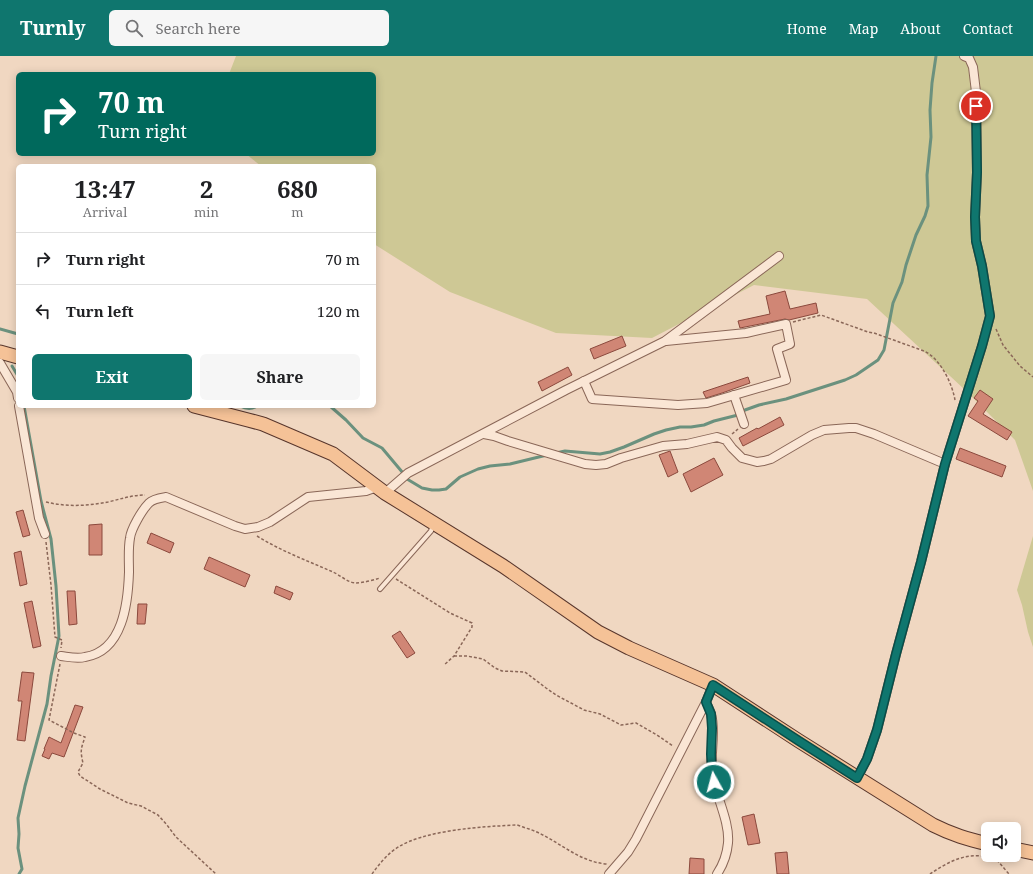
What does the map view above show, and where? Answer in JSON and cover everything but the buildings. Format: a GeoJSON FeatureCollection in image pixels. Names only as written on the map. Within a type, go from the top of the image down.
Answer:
{"type":"FeatureCollection","features":[{"type":"Feature","properties":{"kind":"main road"},"geometry":{"type":"LineString","coordinates":[[0,352],[16,356]]}},
{"type":"Feature","properties":{"kind":"main road"},"geometry":{"type":"LineString","coordinates":[[202,408],[263,424],[338,457],[381,490],[503,566],[603,634],[629,648],[713,685],[857,778],[934,825],[965,839],[981,842]]}},
{"type":"Feature","properties":{"kind":"main road"},"geometry":{"type":"LineString","coordinates":[[1021,850],[1033,853]]}},
{"type":"Feature","properties":{"kind":"street"},"geometry":{"type":"LineString","coordinates":[[857,778],[867,759],[877,730],[945,464],[990,316],[982,266],[976,241],[976,92],[973,67],[969,58],[964,56]]}},
{"type":"Feature","properties":{"kind":"street"},"geometry":{"type":"LineString","coordinates":[[61,656],[77,658],[95,655],[106,648],[115,637],[124,612],[129,572],[130,536],[135,523],[149,503],[166,497],[245,529],[258,527],[270,522],[308,497],[381,490],[408,473],[584,381],[665,341],[779,256]]}},
{"type":"Feature","properties":{"kind":"street"},"geometry":{"type":"LineString","coordinates":[[584,381],[592,399],[678,405],[707,403],[786,380],[777,349],[790,344],[786,324],[746,333],[665,341]]}},
{"type":"Feature","properties":{"kind":"street"},"geometry":{"type":"LineString","coordinates":[[0,363],[16,390]]}},
{"type":"Feature","properties":{"kind":"street"},"geometry":{"type":"LineString","coordinates":[[734,395],[743,421]]}},
{"type":"Feature","properties":{"kind":"street"},"geometry":{"type":"LineString","coordinates":[[19,408],[39,518],[45,534]]}},
{"type":"Feature","properties":{"kind":"street"},"geometry":{"type":"LineString","coordinates":[[484,434],[580,463],[596,465],[606,464],[621,458],[663,446],[687,444],[717,437],[726,440],[742,458],[758,462],[771,459],[812,435],[824,430],[856,428],[945,464]]}},
{"type":"Feature","properties":{"kind":"street"},"geometry":{"type":"LineString","coordinates":[[609,874],[628,852],[636,839],[706,702],[713,685]]}},
{"type":"Feature","properties":{"kind":"street"},"geometry":{"type":"LineString","coordinates":[[706,702],[711,714],[712,772],[716,793],[727,826],[728,843],[723,865],[716,874]]}},
{"type":"Feature","properties":{"kind":"lane"},"geometry":{"type":"LineString","coordinates":[[380,589],[431,531],[434,524]]}},
{"type":"Feature","properties":{"kind":"path"},"geometry":{"type":"LineString","coordinates":[[786,324],[821,315],[931,354],[939,364],[948,380],[961,415]]}},
{"type":"Feature","properties":{"kind":"path"},"geometry":{"type":"LineString","coordinates":[[990,316],[1003,345],[1020,366],[1033,377]]}},
{"type":"Feature","properties":{"kind":"path"},"geometry":{"type":"LineString","coordinates":[[726,440],[743,421]]}},
{"type":"Feature","properties":{"kind":"path"},"geometry":{"type":"LineString","coordinates":[[36,501],[55,505],[71,506],[107,502],[138,495],[150,496],[157,499]]}},
{"type":"Feature","properties":{"kind":"path"},"geometry":{"type":"LineString","coordinates":[[245,529],[270,544],[355,583],[391,575],[450,613],[472,623],[472,627],[454,656],[444,665]]}},
{"type":"Feature","properties":{"kind":"path"},"geometry":{"type":"LineString","coordinates":[[45,534],[52,585],[55,637],[62,640],[61,656],[49,720],[85,737],[81,753],[83,763],[78,772],[80,776],[116,798],[141,806],[158,815],[176,838],[216,874]]}},
{"type":"Feature","properties":{"kind":"path"},"geometry":{"type":"LineString","coordinates":[[454,656],[467,656],[483,659],[495,668],[502,671],[525,672],[546,688],[584,710],[596,713],[621,725],[636,723],[643,726],[675,748],[679,756]]}},
{"type":"Feature","properties":{"kind":"path"},"geometry":{"type":"LineString","coordinates":[[372,874],[382,861],[398,847],[421,837],[478,827],[517,825],[541,834],[569,851],[587,859],[602,864],[613,864],[620,862]]}},
{"type":"Feature","properties":{"kind":"path"},"geometry":{"type":"LineString","coordinates":[[930,874],[961,858],[981,856]]}},
{"type":"Feature","properties":{"kind":"path"},"geometry":{"type":"LineString","coordinates":[[999,862],[1009,874]]}},
{"type":"Feature","properties":{"kind":"shaded area"},"geometry":{"type":"Polygon","coordinates":[[[236,56],[1033,56],[1033,491],[1015,440],[964,389],[867,299],[754,285],[652,338],[556,333],[450,292],[376,245],[376,164],[258,164],[248,156],[376,156],[376,72],[230,72],[236,56]]]}},
{"type":"Feature","properties":{"kind":"shaded area"},"geometry":{"type":"Polygon","coordinates":[[[1033,536],[1033,647],[1017,590],[1033,536]]]}},
{"type":"Feature","properties":{"kind":"waterway"},"geometry":{"type":"LineString","coordinates":[[556,453],[565,451],[600,454],[624,447],[666,430],[704,425],[738,415],[745,410],[759,405],[786,399],[845,380],[856,375],[878,360],[884,350],[893,303],[902,282],[916,235],[928,206],[927,175],[931,137],[930,110],[936,56]]}},
{"type":"Feature","properties":{"kind":"waterway"},"geometry":{"type":"LineString","coordinates":[[0,329],[16,333]]}},
{"type":"Feature","properties":{"kind":"waterway"},"geometry":{"type":"LineString","coordinates":[[12,366],[16,373]]}},
{"type":"Feature","properties":{"kind":"waterway"},"geometry":{"type":"LineString","coordinates":[[19,874],[22,869],[18,848],[18,818],[47,704],[59,636],[51,539],[41,501],[24,408]]}},
{"type":"Feature","properties":{"kind":"waterway"},"geometry":{"type":"LineString","coordinates":[[244,408],[253,408]]}},
{"type":"Feature","properties":{"kind":"waterway"},"geometry":{"type":"LineString","coordinates":[[332,408],[363,438],[382,448],[403,473]]}},
{"type":"Feature","properties":{"kind":"waterway"},"geometry":{"type":"LineString","coordinates":[[407,479],[422,488],[432,490],[446,489],[460,477],[478,469],[510,464],[547,455]]}},
{"type":"Feature","properties":{"kind":"route"},"geometry":{"type":"LineString","coordinates":[[714,782],[711,754],[711,714],[706,702],[713,685],[857,778],[867,759],[877,730],[945,464],[990,316],[982,266],[976,241],[976,106]]}}]}
